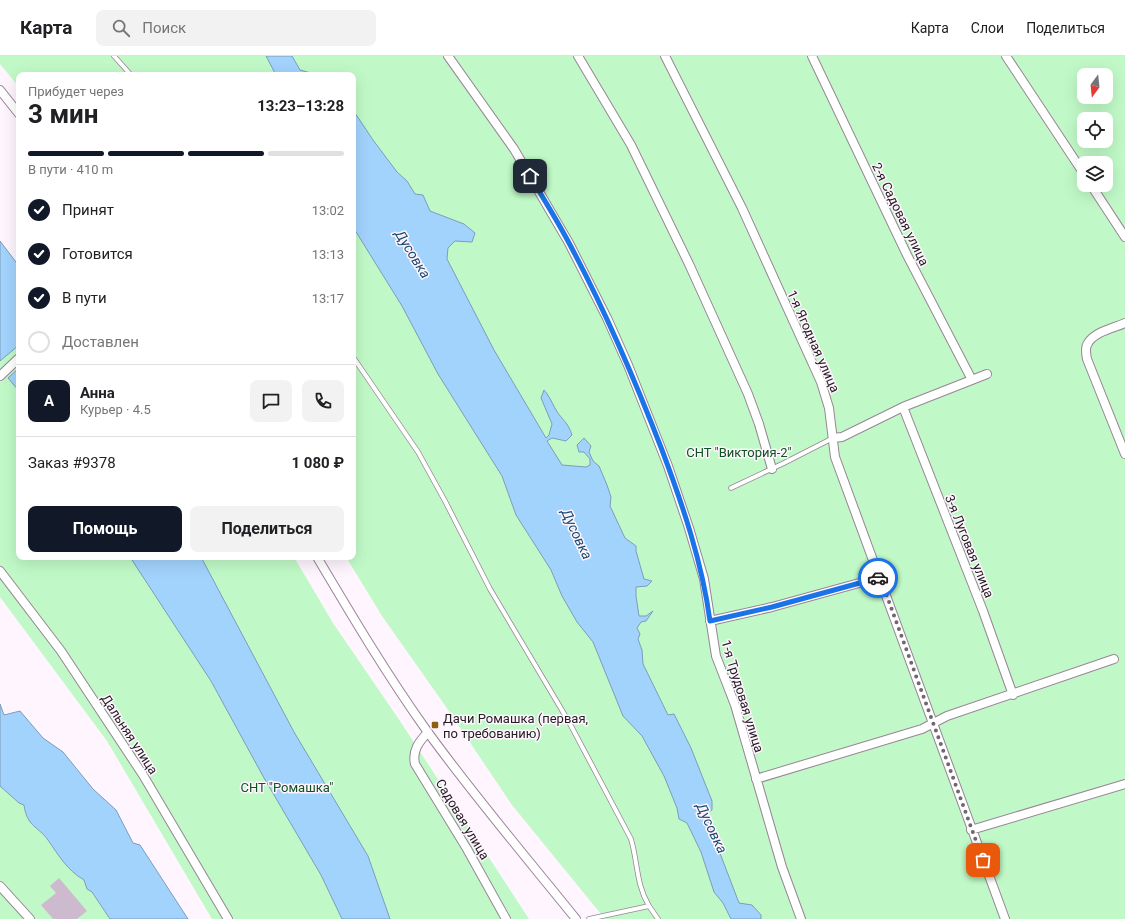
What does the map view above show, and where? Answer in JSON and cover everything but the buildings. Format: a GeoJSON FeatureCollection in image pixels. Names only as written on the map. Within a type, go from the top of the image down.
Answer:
{"type":"FeatureCollection","features":[{"type":"Feature","properties":{"kind":"street","name":"1-я Трудовая улица"},"geometry":{"type":"LineString","coordinates":[[448,56],[514,149],[569,243],[607,318],[647,411],[687,521],[704,579],[716,656],[735,706],[782,867],[801,919]]}},
{"type":"Feature","properties":{"kind":"street"},"geometry":{"type":"LineString","coordinates":[[578,56],[631,145],[689,264],[748,394],[759,424],[772,469]]}},
{"type":"Feature","properties":{"kind":"street","name":"1-я Ягодная улица"},"geometry":{"type":"LineString","coordinates":[[665,56],[742,208],[821,382],[830,408],[835,457],[934,722],[1005,919]]}},
{"type":"Feature","properties":{"kind":"street","name":"2-я Садовая улица"},"geometry":{"type":"LineString","coordinates":[[812,56],[907,255],[972,380]]}},
{"type":"Feature","properties":{"kind":"street"},"geometry":{"type":"LineString","coordinates":[[1006,56],[1077,163]]}},
{"type":"Feature","properties":{"kind":"street"},"geometry":{"type":"LineString","coordinates":[[0,90],[16,110]]}},
{"type":"Feature","properties":{"kind":"street"},"geometry":{"type":"LineString","coordinates":[[1096,192],[1125,237]]}},
{"type":"Feature","properties":{"kind":"street"},"geometry":{"type":"LineString","coordinates":[[1125,323],[1092,338],[1087,343],[1086,350],[1087,358],[1122,438],[1125,454]]}},
{"type":"Feature","properties":{"kind":"street"},"geometry":{"type":"LineString","coordinates":[[0,376],[16,361]]}},
{"type":"Feature","properties":{"kind":"street"},"geometry":{"type":"LineString","coordinates":[[833,438],[842,437],[904,407],[987,374]]}},
{"type":"Feature","properties":{"kind":"street","name":"3-я Луговая улица"},"geometry":{"type":"LineString","coordinates":[[904,407],[983,611],[1013,694]]}},
{"type":"Feature","properties":{"kind":"street"},"geometry":{"type":"LineString","coordinates":[[319,560],[361,632],[428,732],[470,788],[576,919]]}},
{"type":"Feature","properties":{"kind":"street","name":"Дальняя улица"},"geometry":{"type":"LineString","coordinates":[[0,571],[60,651],[138,768],[228,919]]}},
{"type":"Feature","properties":{"kind":"street"},"geometry":{"type":"LineString","coordinates":[[710,621],[772,607],[880,577]]}},
{"type":"Feature","properties":{"kind":"street"},"geometry":{"type":"LineString","coordinates":[[756,779],[922,728],[947,716],[1114,659]]}},
{"type":"Feature","properties":{"kind":"street","name":"Садовая улица"},"geometry":{"type":"LineString","coordinates":[[428,732],[419,743],[415,751],[415,764],[467,849],[506,919]]}},
{"type":"Feature","properties":{"kind":"street"},"geometry":{"type":"LineString","coordinates":[[972,830],[1125,784]]}},
{"type":"Feature","properties":{"kind":"street"},"geometry":{"type":"LineString","coordinates":[[0,886],[30,919]]}},
{"type":"Feature","properties":{"kind":"lane"},"geometry":{"type":"LineString","coordinates":[[114,56],[128,72]]}},
{"type":"Feature","properties":{"kind":"lane"},"geometry":{"type":"LineString","coordinates":[[356,361],[418,452],[490,589],[569,722],[631,839],[639,887],[658,919]]}},
{"type":"Feature","properties":{"kind":"lane"},"geometry":{"type":"LineString","coordinates":[[731,488],[833,438]]}},
{"type":"Feature","properties":{"kind":"lane"},"geometry":{"type":"LineString","coordinates":[[589,919],[649,906]]}},
{"type":"Feature","properties":{"kind":"green space","name":"СНТ \"Виктория-2\""},"geometry":{"type":"Polygon","coordinates":[[[0,56],[1125,56],[1125,919],[605,919],[512,805],[444,704],[382,616],[348,560],[356,560],[356,72],[16,72],[16,83],[0,64],[0,56]]]}},
{"type":"Feature","properties":{"kind":"green space","name":"СНТ \"Ромашка\""},"geometry":{"type":"Polygon","coordinates":[[[16,347],[16,560],[296,560],[333,623],[400,721],[529,919],[212,919],[107,741],[0,597],[0,361],[16,347]]]}},
{"type":"Feature","properties":{"kind":"green space"},"geometry":{"type":"Polygon","coordinates":[[[0,786],[19,803],[24,805],[25,812],[33,826],[44,835],[68,867],[84,880],[87,889],[92,892],[110,919],[0,919],[0,786]]]}},
{"type":"Feature","properties":{"kind":"water"},"geometry":{"type":"Polygon","coordinates":[[[266,56],[292,56],[300,70],[307,72],[274,72],[266,56]]]}},
{"type":"Feature","properties":{"kind":"water","name":"Дусовка"},"geometry":{"type":"Polygon","coordinates":[[[356,114],[373,140],[397,172],[407,181],[415,194],[423,195],[430,211],[464,224],[475,233],[472,242],[455,241],[448,248],[447,259],[494,350],[546,438],[549,435],[552,424],[541,398],[544,390],[558,413],[569,427],[572,435],[566,441],[552,438],[547,441],[562,465],[586,467],[590,465],[590,459],[584,452],[579,452],[577,445],[584,438],[591,446],[589,452],[593,461],[599,466],[607,485],[611,497],[610,506],[625,538],[636,546],[644,579],[652,581],[647,586],[636,587],[639,616],[646,616],[653,611],[646,621],[641,622],[637,628],[640,634],[638,639],[642,650],[643,664],[668,715],[674,714],[691,748],[712,801],[712,810],[705,814],[739,903],[752,905],[761,915],[761,919],[731,919],[723,903],[714,892],[701,852],[687,823],[679,819],[677,808],[664,776],[642,736],[623,716],[593,642],[577,622],[562,596],[551,570],[516,515],[502,476],[438,374],[402,306],[356,232],[356,114]]]}},
{"type":"Feature","properties":{"kind":"water"},"geometry":{"type":"Polygon","coordinates":[[[0,241],[16,262],[16,348],[0,361],[0,241]]]}},
{"type":"Feature","properties":{"kind":"water"},"geometry":{"type":"Polygon","coordinates":[[[16,371],[16,387],[8,378],[16,371]]]}},
{"type":"Feature","properties":{"kind":"water"},"geometry":{"type":"Polygon","coordinates":[[[132,560],[203,560],[294,732],[368,856],[390,919],[342,919],[321,875],[264,778],[211,681],[132,560]]]}},
{"type":"Feature","properties":{"kind":"water"},"geometry":{"type":"Polygon","coordinates":[[[0,704],[4,715],[20,711],[43,738],[63,752],[93,789],[116,810],[133,843],[140,845],[188,919],[110,919],[92,892],[87,889],[84,880],[68,867],[44,835],[33,826],[25,812],[24,805],[19,803],[0,786],[0,704]]]}},
{"type":"Feature","properties":{"kind":"way so far"},"geometry":{"type":"LineString","coordinates":[[878,578],[880,577],[983,860]]}},
{"type":"Feature","properties":{"kind":"place","name":"Дачи Ромашка (первая, по требованию)"},"geometry":{"type":"Point","coordinates":[435,725]}},
{"type":"Feature","properties":{"kind":"route"},"geometry":{"type":"LineString","coordinates":[[530,176],[569,243],[607,318],[647,411],[689,528],[704,579],[710,621],[743,615],[878,578]]}}]}
